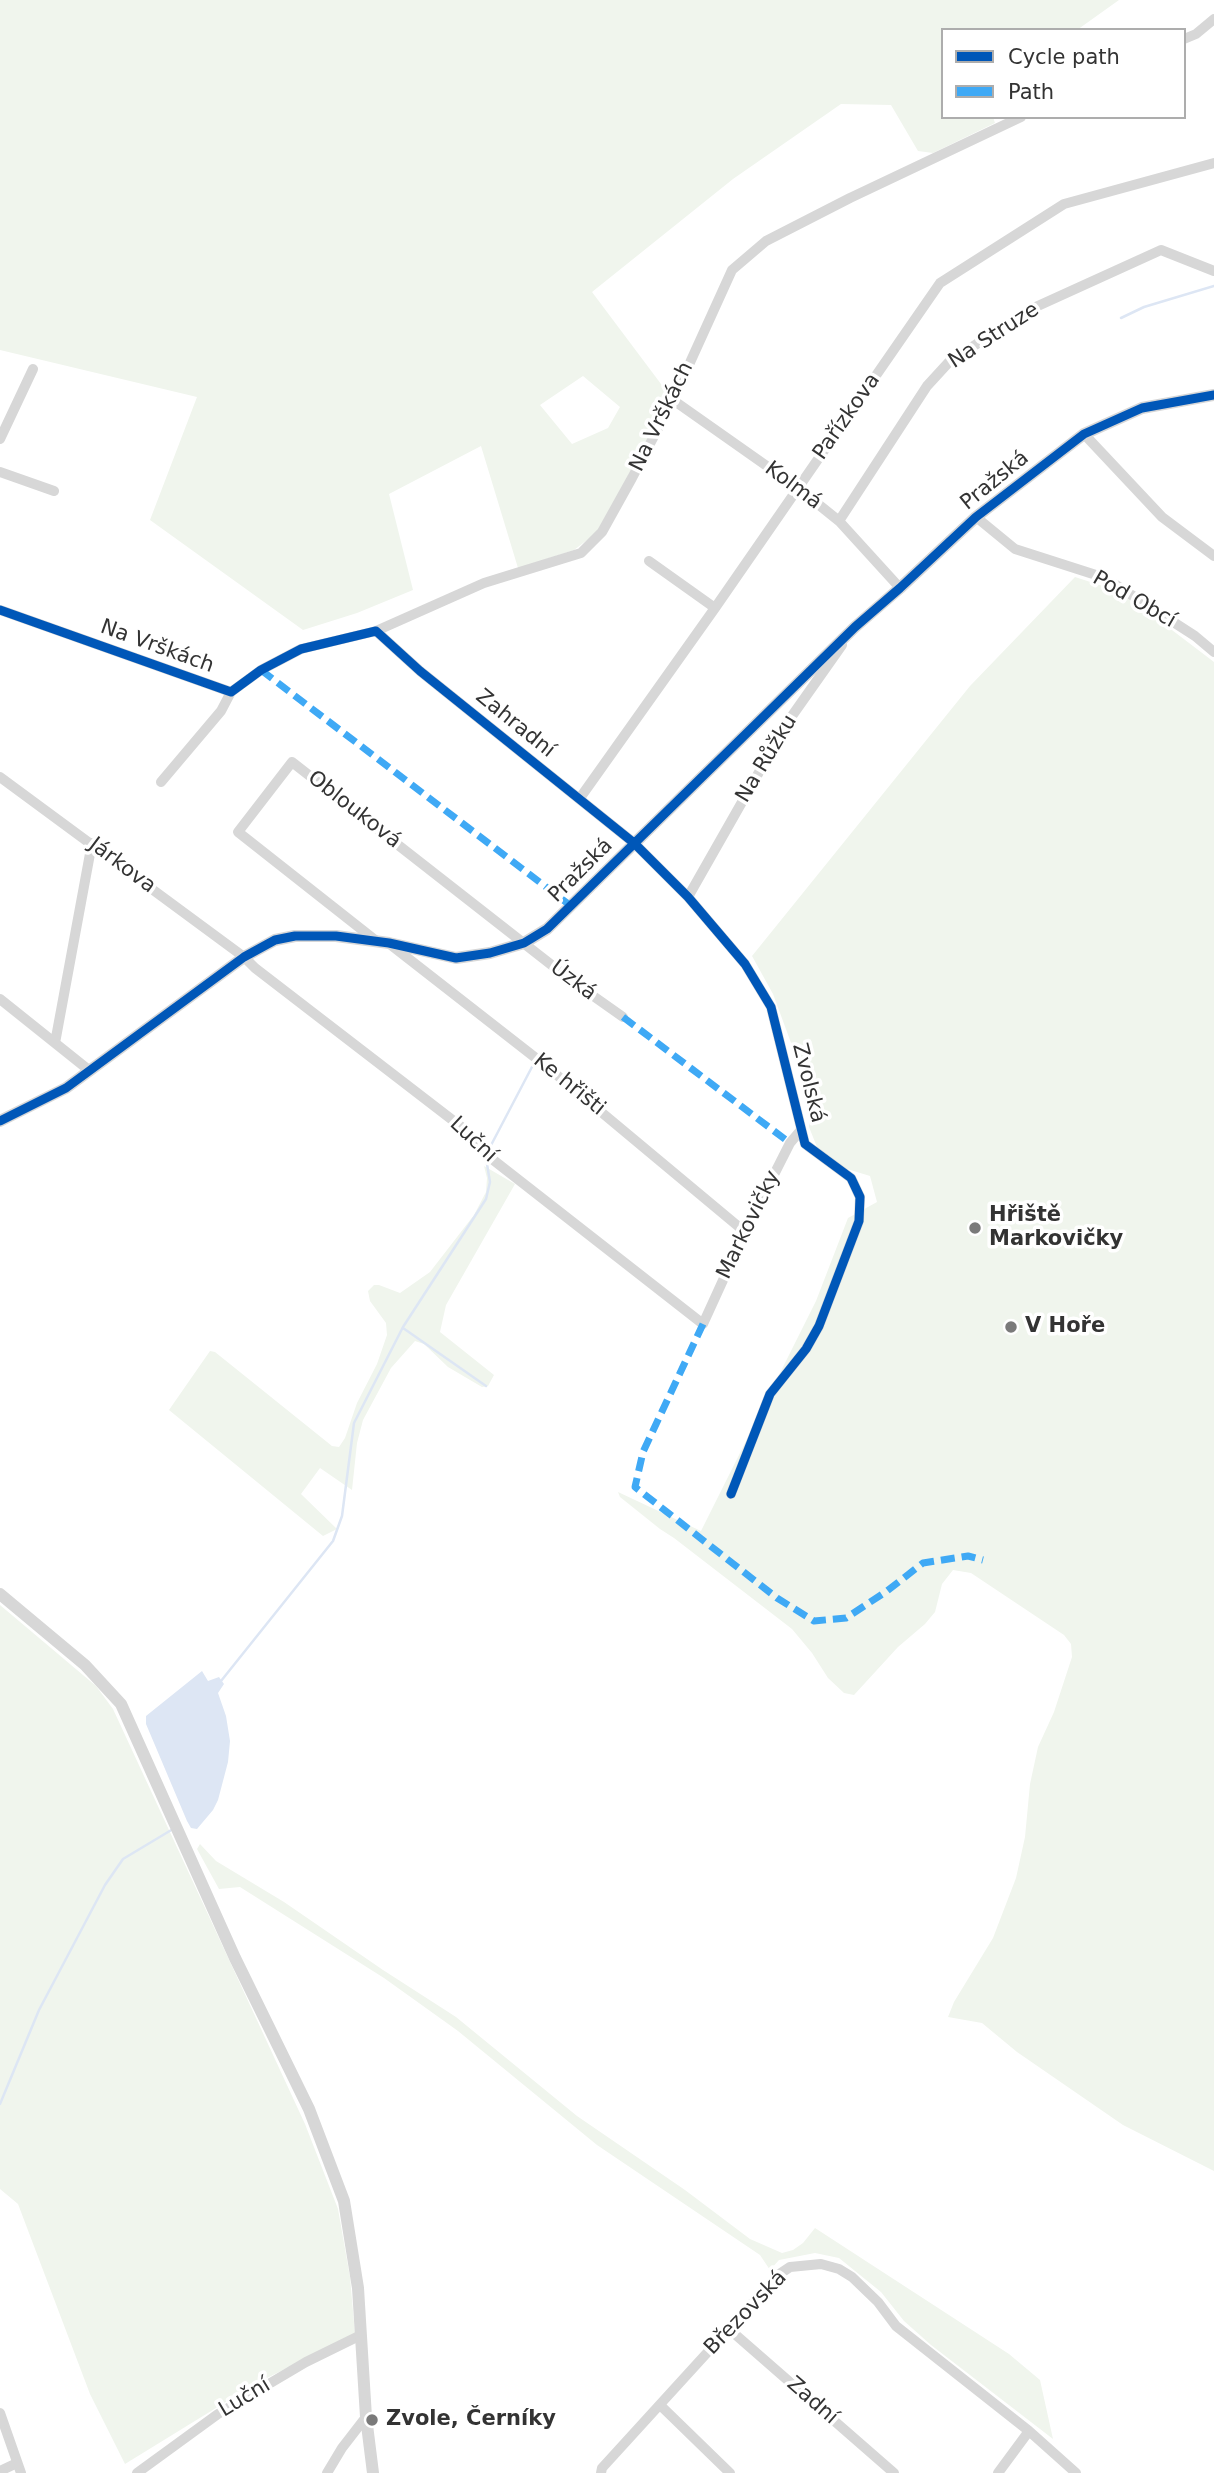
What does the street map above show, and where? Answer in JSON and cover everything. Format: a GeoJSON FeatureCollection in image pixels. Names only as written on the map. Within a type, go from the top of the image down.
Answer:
{"type":"FeatureCollection","features":[{"type":"Feature","properties":{"kind":"street"},"geometry":{"type":"LineString","coordinates":[[1186,38],[1196,34],[1214,19]]}},
{"type":"Feature","properties":{"kind":"street","name":"Na Vrškách"},"geometry":{"type":"LineString","coordinates":[[0,610],[231,692],[261,670],[302,649],[376,631],[484,583],[581,553],[602,532],[673,400],[732,270],[766,241],[1017,119]]}},
{"type":"Feature","properties":{"kind":"street","name":"Pařízkova"},"geometry":{"type":"LineString","coordinates":[[580,798],[940,283],[1064,204],[1214,163]]}},
{"type":"Feature","properties":{"kind":"street","name":"Na Struze"},"geometry":{"type":"LineString","coordinates":[[839,521],[927,386],[949,362],[1028,310],[1161,250],[1214,271]]}},
{"type":"Feature","properties":{"kind":"street"},"geometry":{"type":"LineString","coordinates":[[0,439],[33,369]]}},
{"type":"Feature","properties":{"kind":"street","name":"Pražská"},"geometry":{"type":"LineString","coordinates":[[0,1121],[66,1088],[244,957],[275,940],[295,936],[336,936],[376,940],[456,958],[491,953],[524,943],[547,929],[855,626],[976,517],[1084,433],[1142,408],[1214,395]]}},
{"type":"Feature","properties":{"kind":"street","name":"Kolmá"},"geometry":{"type":"LineString","coordinates":[[673,400],[798,488],[839,521],[900,588]]}},
{"type":"Feature","properties":{"kind":"street"},"geometry":{"type":"LineString","coordinates":[[1084,433],[1162,517],[1214,556]]}},
{"type":"Feature","properties":{"kind":"street"},"geometry":{"type":"LineString","coordinates":[[0,472],[54,491]]}},
{"type":"Feature","properties":{"kind":"street","name":"Pod Obcí"},"geometry":{"type":"LineString","coordinates":[[976,517],[1015,549],[1096,575],[1116,585],[1195,636],[1214,652]]}},
{"type":"Feature","properties":{"kind":"street"},"geometry":{"type":"LineString","coordinates":[[649,561],[715,608]]}},
{"type":"Feature","properties":{"kind":"street","name":"Na Růžku"},"geometry":{"type":"LineString","coordinates":[[688,897],[787,723],[855,626]]}},
{"type":"Feature","properties":{"kind":"street","name":"Zahradní"},"geometry":{"type":"LineString","coordinates":[[376,631],[420,671],[634,843]]}},
{"type":"Feature","properties":{"kind":"street"},"geometry":{"type":"LineString","coordinates":[[161,782],[221,711],[231,692]]}},
{"type":"Feature","properties":{"kind":"street","name":"Oblouková"},"geometry":{"type":"LineString","coordinates":[[376,940],[238,832],[292,762],[524,943]]}},
{"type":"Feature","properties":{"kind":"street","name":"Járkova"},"geometry":{"type":"LineString","coordinates":[[0,777],[244,957]]}},
{"type":"Feature","properties":{"kind":"street"},"geometry":{"type":"LineString","coordinates":[[55,1043],[92,843]]}},
{"type":"Feature","properties":{"kind":"street","name":"Zvolská"},"geometry":{"type":"LineString","coordinates":[[634,843],[688,897],[745,964],[771,1007],[805,1144],[851,1178],[860,1197],[859,1221],[819,1326],[806,1349],[770,1394],[731,1494]]}},
{"type":"Feature","properties":{"kind":"street","name":"Ke hřišti"},"geometry":{"type":"LineString","coordinates":[[389,943],[547,1066],[745,1232]]}},
{"type":"Feature","properties":{"kind":"street","name":"Úzká"},"geometry":{"type":"LineString","coordinates":[[524,943],[623,1017]]}},
{"type":"Feature","properties":{"kind":"street","name":"Luční"},"geometry":{"type":"LineString","coordinates":[[244,957],[468,1132],[492,1159],[703,1324]]}},
{"type":"Feature","properties":{"kind":"street"},"geometry":{"type":"LineString","coordinates":[[0,999],[90,1071]]}},
{"type":"Feature","properties":{"kind":"street","name":"Markovičky"},"geometry":{"type":"LineString","coordinates":[[703,1324],[745,1232],[790,1143],[801,1130]]}},
{"type":"Feature","properties":{"kind":"street"},"geometry":{"type":"LineString","coordinates":[[0,1594],[85,1665],[121,1704],[235,1958],[309,2109],[344,2201],[358,2288],[366,2417],[373,2473]]}},
{"type":"Feature","properties":{"kind":"street","name":"Březovská"},"geometry":{"type":"LineString","coordinates":[[601,2473],[602,2468],[778,2275],[790,2267],[821,2264],[839,2269],[852,2277],[878,2302],[896,2326],[1029,2431],[1076,2473]]}},
{"type":"Feature","properties":{"kind":"street","name":"Zadní"},"geometry":{"type":"LineString","coordinates":[[729,2329],[894,2473]]}},
{"type":"Feature","properties":{"kind":"street","name":"Luční"},"geometry":{"type":"LineString","coordinates":[[137,2473],[218,2414],[306,2362],[361,2335]]}},
{"type":"Feature","properties":{"kind":"street"},"geometry":{"type":"LineString","coordinates":[[660,2405],[730,2473]]}},
{"type":"Feature","properties":{"kind":"street"},"geometry":{"type":"LineString","coordinates":[[0,2413],[19,2468],[0,2471]]}},
{"type":"Feature","properties":{"kind":"street"},"geometry":{"type":"LineString","coordinates":[[327,2473],[366,2417]]}},
{"type":"Feature","properties":{"kind":"street"},"geometry":{"type":"LineString","coordinates":[[998,2473],[1029,2431]]}},
{"type":"Feature","properties":{"kind":"shaded area"},"geometry":{"type":"Polygon","coordinates":[[[0,0],[1119,0],[1080,28],[941,28],[941,119],[994,119],[995,123],[933,153],[918,151],[891,105],[841,104],[733,179],[592,292],[667,392],[667,401],[599,531],[574,550],[518,568],[481,446],[389,494],[413,590],[357,613],[303,630],[150,520],[197,397],[0,350],[0,0]],[[583,376],[540,405],[572,444],[608,428],[620,407],[583,376]]]}},
{"type":"Feature","properties":{"kind":"shaded area"},"geometry":{"type":"Polygon","coordinates":[[[1075,577],[1112,589],[1143,608],[1214,662],[1214,2171],[1123,2125],[1017,2052],[982,2023],[948,2017],[954,2002],[993,1938],[1016,1878],[1038,1747],[1054,1712],[1072,1657],[1071,1644],[1064,1635],[971,1573],[953,1570],[942,1584],[935,1612],[925,1624],[898,1647],[854,1695],[844,1693],[828,1678],[792,1629],[660,1529],[620,1497],[618,1492],[701,1531],[816,1301],[848,1218],[877,1202],[870,1176],[844,1168],[817,1147],[809,1127],[811,1097],[773,994],[752,956],[970,686],[1075,577]]]}},
{"type":"Feature","properties":{"kind":"shaded area"},"geometry":{"type":"Polygon","coordinates":[[[484,1166],[515,1184],[446,1305],[440,1332],[494,1375],[488,1386],[482,1387],[448,1367],[424,1344],[415,1341],[391,1368],[363,1420],[357,1443],[352,1490],[320,1468],[301,1494],[337,1529],[323,1536],[169,1410],[210,1351],[215,1352],[332,1446],[339,1447],[377,1364],[387,1335],[386,1323],[370,1301],[368,1291],[374,1285],[379,1285],[400,1293],[430,1272],[474,1215],[486,1192],[484,1166]]]}},
{"type":"Feature","properties":{"kind":"shaded area"},"geometry":{"type":"Polygon","coordinates":[[[0,1605],[96,1686],[113,1709],[305,2124],[338,2209],[350,2277],[355,2334],[255,2384],[125,2464],[90,2394],[18,2204],[0,2189],[0,1605]]]}},
{"type":"Feature","properties":{"kind":"shaded area"},"geometry":{"type":"Polygon","coordinates":[[[202,1671],[208,1681],[219,1677],[224,1684],[218,1693],[226,1716],[230,1741],[228,1762],[218,1800],[197,1829],[191,1828],[187,1821],[146,1724],[146,1716],[202,1671]]]}},
{"type":"Feature","properties":{"kind":"shaded area"},"geometry":{"type":"Polygon","coordinates":[[[200,1844],[216,1861],[284,1902],[456,2017],[577,2116],[685,2190],[750,2239],[782,2253],[803,2243],[815,2228],[1009,2354],[1040,2380],[1053,2439],[931,2345],[904,2321],[881,2292],[839,2258],[815,2253],[779,2260],[770,2270],[760,2255],[597,2145],[458,2031],[384,1978],[240,1887],[219,1889],[197,1849],[200,1844]]]}},
{"type":"Feature","properties":{"kind":"waterway"},"geometry":{"type":"LineString","coordinates":[[1121,318],[1144,307],[1214,286]]}},
{"type":"Feature","properties":{"kind":"waterway"},"geometry":{"type":"LineString","coordinates":[[489,1149],[533,1065]]}},
{"type":"Feature","properties":{"kind":"waterway"},"geometry":{"type":"LineString","coordinates":[[221,1681],[333,1541],[342,1516],[354,1423],[403,1327],[486,1199],[490,1182],[486,1158]]}},
{"type":"Feature","properties":{"kind":"waterway"},"geometry":{"type":"LineString","coordinates":[[403,1328],[486,1386]]}},
{"type":"Feature","properties":{"kind":"waterway"},"geometry":{"type":"LineString","coordinates":[[0,2104],[39,2010],[105,1885],[123,1859],[173,1829]]}},
{"type":"Feature","properties":{"kind":"marked path"},"geometry":{"type":"LineString","coordinates":[[261,670],[571,906]]}},
{"type":"Feature","properties":{"kind":"marked path"},"geometry":{"type":"LineString","coordinates":[[623,1017],[790,1143]]}},
{"type":"Feature","properties":{"kind":"marked path"},"geometry":{"type":"LineString","coordinates":[[703,1324],[643,1452],[635,1487],[777,1598],[814,1621],[846,1618],[923,1563],[968,1556],[983,1560]]}},
{"type":"Feature","properties":{"kind":"cycle path"},"geometry":{"type":"LineString","coordinates":[[0,1121],[66,1088],[244,957],[275,940],[295,936],[336,936],[389,943],[456,958],[490,953],[524,943],[547,929],[855,627],[976,517],[1084,434],[1142,408],[1214,395]]}},
{"type":"Feature","properties":{"kind":"cycle path"},"geometry":{"type":"LineString","coordinates":[[0,610],[231,692],[261,670],[301,649],[376,631],[420,671],[634,843],[688,897],[745,964],[771,1007],[805,1144],[851,1178],[860,1197],[859,1221],[819,1326],[806,1349],[770,1394],[731,1494]]}},
{"type":"Feature","properties":{"kind":"place","name":"Hřiště Markovičky"},"geometry":{"type":"Point","coordinates":[975,1228]}},
{"type":"Feature","properties":{"kind":"place","name":"V Hoře"},"geometry":{"type":"Point","coordinates":[1011,1327]}},
{"type":"Feature","properties":{"kind":"place","name":"Zvole, Černíky"},"geometry":{"type":"Point","coordinates":[372,2420]}}]}
